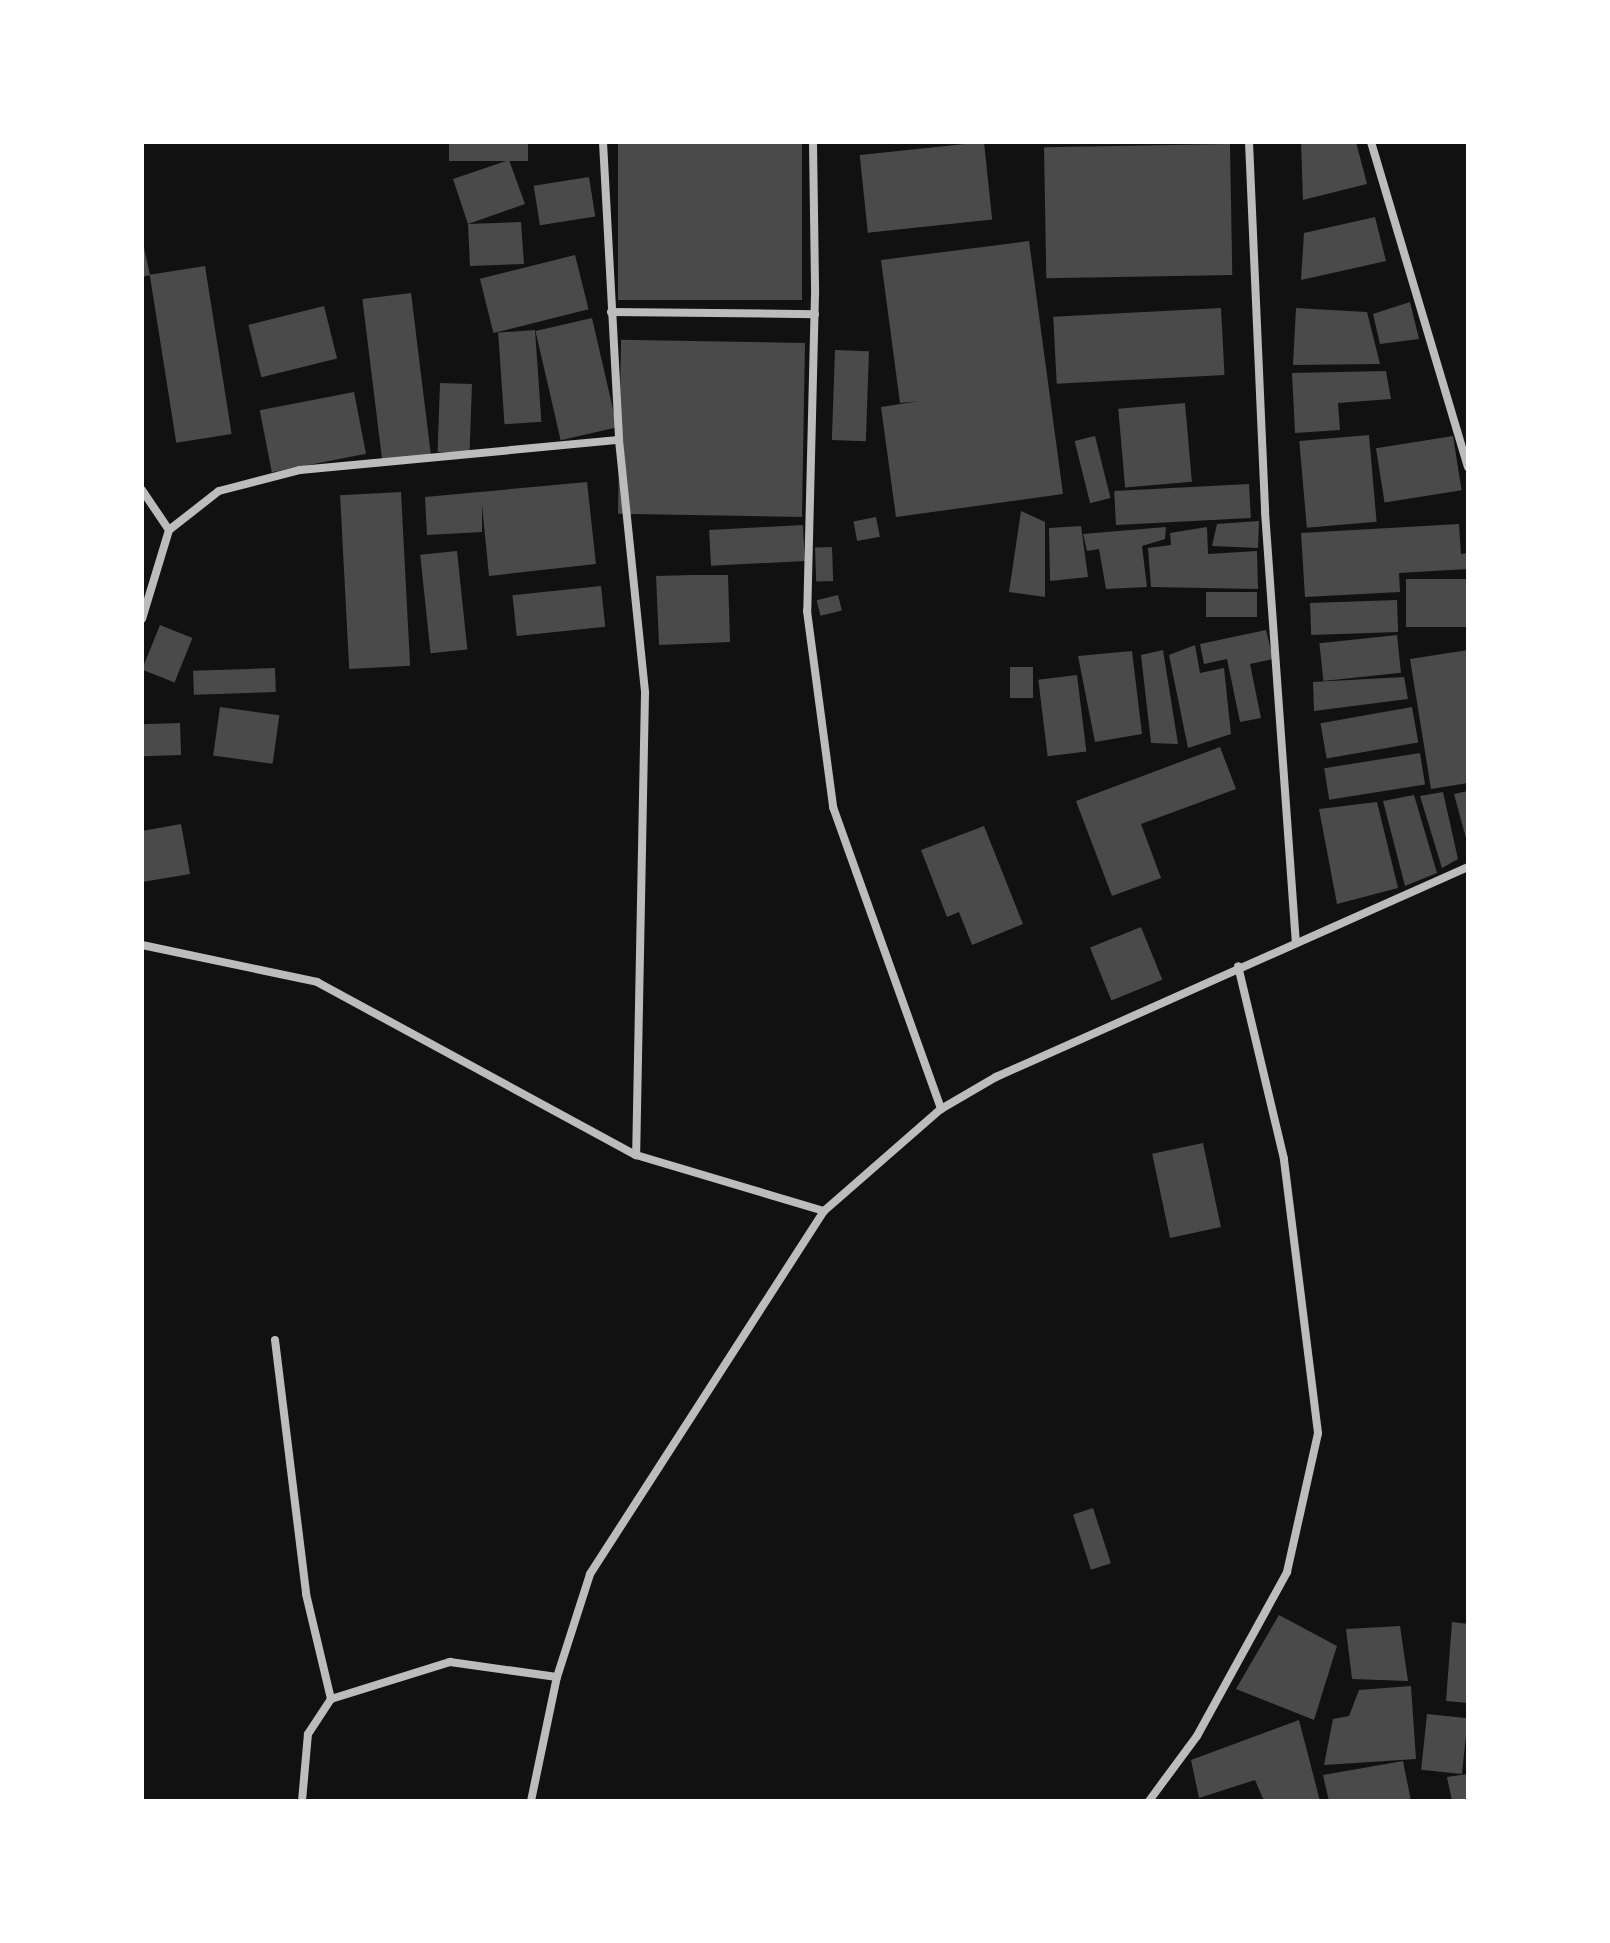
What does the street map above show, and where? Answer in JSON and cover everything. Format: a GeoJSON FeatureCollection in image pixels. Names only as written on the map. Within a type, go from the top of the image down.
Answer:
{"type":"FeatureCollection","features":[{"type":"Feature","properties":{"kind":"street"},"geometry":{"type":"LineString","coordinates":[[603,142],[619,440],[645,693],[636,1155]]}},
{"type":"Feature","properties":{"kind":"street"},"geometry":{"type":"LineString","coordinates":[[813,142],[815,314],[807,611],[833,807],[941,1109]]}},
{"type":"Feature","properties":{"kind":"street"},"geometry":{"type":"LineString","coordinates":[[1249,142],[1265,512],[1296,940]]}},
{"type":"Feature","properties":{"kind":"street"},"geometry":{"type":"LineString","coordinates":[[1371,142],[1468,467]]}},
{"type":"Feature","properties":{"kind":"street"},"geometry":{"type":"LineString","coordinates":[[611,312],[815,314]]}},
{"type":"Feature","properties":{"kind":"street"},"geometry":{"type":"LineString","coordinates":[[142,619],[169,530],[219,491],[300,470],[619,440]]}},
{"type":"Feature","properties":{"kind":"street"},"geometry":{"type":"LineString","coordinates":[[142,490],[169,530]]}},
{"type":"Feature","properties":{"kind":"street"},"geometry":{"type":"LineString","coordinates":[[531,1801],[557,1677],[590,1574],[824,1211],[941,1109],[996,1077],[1296,940],[1468,867]]}},
{"type":"Feature","properties":{"kind":"street"},"geometry":{"type":"LineString","coordinates":[[142,945],[317,982],[636,1155],[824,1211]]}},
{"type":"Feature","properties":{"kind":"street"},"geometry":{"type":"LineString","coordinates":[[1149,1801],[1197,1736],[1287,1572],[1318,1433],[1284,1159],[1238,966]]}},
{"type":"Feature","properties":{"kind":"street"},"geometry":{"type":"LineString","coordinates":[[275,1340],[304,1580],[331,1699]]}},
{"type":"Feature","properties":{"kind":"street"},"geometry":{"type":"LineString","coordinates":[[302,1801],[308,1734],[331,1699],[450,1662],[557,1677]]}},
{"type":"Feature","properties":{"kind":"building"},"geometry":{"type":"Polygon","coordinates":[[[449,142],[528,142],[528,161],[449,161],[449,142]]]}},
{"type":"Feature","properties":{"kind":"building"},"geometry":{"type":"Polygon","coordinates":[[[618,142],[802,142],[802,300],[618,300],[618,142]]]}},
{"type":"Feature","properties":{"kind":"building"},"geometry":{"type":"Polygon","coordinates":[[[984,142],[992,220],[868,233],[860,155],[984,142]]]}},
{"type":"Feature","properties":{"kind":"building"},"geometry":{"type":"Polygon","coordinates":[[[1301,142],[1356,142],[1367,184],[1303,200],[1301,142]]]}},
{"type":"Feature","properties":{"kind":"building"},"geometry":{"type":"Polygon","coordinates":[[[1230,144],[1232,275],[1046,278],[1044,147],[1230,144]]]}},
{"type":"Feature","properties":{"kind":"building"},"geometry":{"type":"Polygon","coordinates":[[[509,160],[525,204],[468,224],[453,179],[509,160]]]}},
{"type":"Feature","properties":{"kind":"building"},"geometry":{"type":"Polygon","coordinates":[[[589,177],[595,217],[540,225],[534,186],[589,177]]]}},
{"type":"Feature","properties":{"kind":"building"},"geometry":{"type":"Polygon","coordinates":[[[1375,217],[1386,261],[1301,280],[1304,233],[1375,217]]]}},
{"type":"Feature","properties":{"kind":"building"},"geometry":{"type":"Polygon","coordinates":[[[521,222],[524,264],[470,266],[468,224],[521,222]]]}},
{"type":"Feature","properties":{"kind":"building"},"geometry":{"type":"Polygon","coordinates":[[[142,238],[150,275],[142,277],[142,238]]]}},
{"type":"Feature","properties":{"kind":"building"},"geometry":{"type":"Polygon","coordinates":[[[1029,241],[1063,494],[896,517],[881,407],[920,401],[900,403],[881,260],[1029,241]]]}},
{"type":"Feature","properties":{"kind":"building"},"geometry":{"type":"Polygon","coordinates":[[[575,255],[589,309],[493,333],[480,279],[575,255]]]}},
{"type":"Feature","properties":{"kind":"building"},"geometry":{"type":"Polygon","coordinates":[[[205,266],[232,434],[176,443],[150,275],[205,266]]]}},
{"type":"Feature","properties":{"kind":"building"},"geometry":{"type":"Polygon","coordinates":[[[411,293],[431,455],[382,461],[362,299],[411,293]]]}},
{"type":"Feature","properties":{"kind":"building"},"geometry":{"type":"Polygon","coordinates":[[[1410,302],[1419,339],[1380,344],[1373,314],[1410,302]]]}},
{"type":"Feature","properties":{"kind":"building"},"geometry":{"type":"Polygon","coordinates":[[[324,306],[337,358],[261,377],[248,325],[324,306]]]}},
{"type":"Feature","properties":{"kind":"building"},"geometry":{"type":"Polygon","coordinates":[[[1221,308],[1225,375],[1057,384],[1053,317],[1221,308]]]}},
{"type":"Feature","properties":{"kind":"building"},"geometry":{"type":"Polygon","coordinates":[[[1296,308],[1367,312],[1380,364],[1293,365],[1296,308]]]}},
{"type":"Feature","properties":{"kind":"building"},"geometry":{"type":"Polygon","coordinates":[[[592,318],[617,427],[561,440],[535,331],[592,318]]]}},
{"type":"Feature","properties":{"kind":"building"},"geometry":{"type":"Polygon","coordinates":[[[535,330],[541,422],[505,424],[498,333],[535,330]]]}},
{"type":"Feature","properties":{"kind":"building"},"geometry":{"type":"Polygon","coordinates":[[[621,340],[805,343],[802,517],[618,514],[621,340]]]}},
{"type":"Feature","properties":{"kind":"building"},"geometry":{"type":"Polygon","coordinates":[[[835,350],[869,351],[866,441],[832,440],[835,350]]]}},
{"type":"Feature","properties":{"kind":"building"},"geometry":{"type":"Polygon","coordinates":[[[1386,371],[1391,399],[1338,403],[1340,430],[1295,433],[1292,373],[1386,371]]]}},
{"type":"Feature","properties":{"kind":"building"},"geometry":{"type":"Polygon","coordinates":[[[440,383],[472,384],[470,453],[438,452],[440,383]]]}},
{"type":"Feature","properties":{"kind":"building"},"geometry":{"type":"Polygon","coordinates":[[[354,392],[366,454],[272,472],[260,410],[354,392]]]}},
{"type":"Feature","properties":{"kind":"building"},"geometry":{"type":"Polygon","coordinates":[[[1185,403],[1192,482],[1125,488],[1118,409],[1185,403]]]}},
{"type":"Feature","properties":{"kind":"building"},"geometry":{"type":"Polygon","coordinates":[[[1369,435],[1377,522],[1307,528],[1299,441],[1369,435]]]}},
{"type":"Feature","properties":{"kind":"building"},"geometry":{"type":"Polygon","coordinates":[[[1095,436],[1110,498],[1090,503],[1075,441],[1095,436]]]}},
{"type":"Feature","properties":{"kind":"building"},"geometry":{"type":"Polygon","coordinates":[[[1453,436],[1462,490],[1385,503],[1376,448],[1453,436]]]}},
{"type":"Feature","properties":{"kind":"building"},"geometry":{"type":"Polygon","coordinates":[[[587,482],[596,564],[489,576],[482,505],[482,532],[427,535],[425,497],[587,482]]]}},
{"type":"Feature","properties":{"kind":"building"},"geometry":{"type":"Polygon","coordinates":[[[1249,484],[1251,518],[1116,525],[1114,491],[1249,484]]]}},
{"type":"Feature","properties":{"kind":"building"},"geometry":{"type":"Polygon","coordinates":[[[401,492],[410,666],[349,669],[340,495],[401,492]]]}},
{"type":"Feature","properties":{"kind":"building"},"geometry":{"type":"Polygon","coordinates":[[[1021,511],[1045,522],[1045,597],[1009,592],[1021,511]]]}},
{"type":"Feature","properties":{"kind":"building"},"geometry":{"type":"Polygon","coordinates":[[[876,517],[880,537],[857,541],[853,521],[876,517]]]}},
{"type":"Feature","properties":{"kind":"building"},"geometry":{"type":"Polygon","coordinates":[[[1259,521],[1258,548],[1212,546],[1217,524],[1259,521]]]}},
{"type":"Feature","properties":{"kind":"building"},"geometry":{"type":"Polygon","coordinates":[[[1459,524],[1461,554],[1468,553],[1468,569],[1399,573],[1400,592],[1305,597],[1301,533],[1459,524]]]}},
{"type":"Feature","properties":{"kind":"building"},"geometry":{"type":"Polygon","coordinates":[[[803,525],[805,561],[711,566],[709,530],[803,525]]]}},
{"type":"Feature","properties":{"kind":"building"},"geometry":{"type":"Polygon","coordinates":[[[1081,526],[1088,577],[1050,581],[1049,528],[1081,526]]]}},
{"type":"Feature","properties":{"kind":"building"},"geometry":{"type":"Polygon","coordinates":[[[1166,527],[1165,539],[1142,546],[1147,587],[1106,589],[1099,549],[1087,551],[1083,534],[1166,527]]]}},
{"type":"Feature","properties":{"kind":"building"},"geometry":{"type":"Polygon","coordinates":[[[1207,527],[1208,554],[1257,551],[1258,589],[1151,587],[1148,548],[1171,545],[1170,533],[1207,527]]]}},
{"type":"Feature","properties":{"kind":"building"},"geometry":{"type":"Polygon","coordinates":[[[832,547],[833,581],[816,582],[815,548],[832,547]]]}},
{"type":"Feature","properties":{"kind":"building"},"geometry":{"type":"Polygon","coordinates":[[[457,551],[467,649],[431,653],[420,555],[457,551]]]}},
{"type":"Feature","properties":{"kind":"building"},"geometry":{"type":"Polygon","coordinates":[[[728,575],[730,642],[659,645],[656,576],[728,575]]]}},
{"type":"Feature","properties":{"kind":"building"},"geometry":{"type":"Polygon","coordinates":[[[1406,579],[1468,579],[1468,627],[1406,627],[1406,579]]]}},
{"type":"Feature","properties":{"kind":"building"},"geometry":{"type":"Polygon","coordinates":[[[601,586],[605,627],[517,636],[512,595],[601,586]]]}},
{"type":"Feature","properties":{"kind":"building"},"geometry":{"type":"Polygon","coordinates":[[[1206,592],[1257,592],[1257,617],[1206,617],[1206,592]]]}},
{"type":"Feature","properties":{"kind":"building"},"geometry":{"type":"Polygon","coordinates":[[[838,595],[842,611],[821,616],[817,600],[838,595]]]}},
{"type":"Feature","properties":{"kind":"building"},"geometry":{"type":"Polygon","coordinates":[[[1397,600],[1398,632],[1311,635],[1310,603],[1397,600]]]}},
{"type":"Feature","properties":{"kind":"building"},"geometry":{"type":"Polygon","coordinates":[[[160,625],[192,638],[174,683],[142,670],[160,625]]]}},
{"type":"Feature","properties":{"kind":"building"},"geometry":{"type":"Polygon","coordinates":[[[1266,630],[1273,659],[1250,664],[1261,718],[1240,722],[1227,659],[1204,664],[1200,644],[1266,630]]]}},
{"type":"Feature","properties":{"kind":"building"},"geometry":{"type":"Polygon","coordinates":[[[1397,635],[1401,673],[1323,681],[1319,643],[1397,635]]]}},
{"type":"Feature","properties":{"kind":"building"},"geometry":{"type":"Polygon","coordinates":[[[1195,645],[1200,673],[1224,668],[1231,734],[1188,748],[1169,655],[1195,645]]]}},
{"type":"Feature","properties":{"kind":"building"},"geometry":{"type":"Polygon","coordinates":[[[1163,650],[1178,744],[1151,743],[1141,655],[1163,650]]]}},
{"type":"Feature","properties":{"kind":"building"},"geometry":{"type":"Polygon","coordinates":[[[1468,650],[1468,783],[1431,789],[1410,659],[1468,650]]]}},
{"type":"Feature","properties":{"kind":"building"},"geometry":{"type":"Polygon","coordinates":[[[1132,651],[1142,734],[1095,742],[1078,656],[1132,651]]]}},
{"type":"Feature","properties":{"kind":"building"},"geometry":{"type":"Polygon","coordinates":[[[1010,667],[1033,667],[1033,698],[1010,698],[1010,667]]]}},
{"type":"Feature","properties":{"kind":"building"},"geometry":{"type":"Polygon","coordinates":[[[275,668],[276,692],[194,695],[193,671],[275,668]]]}},
{"type":"Feature","properties":{"kind":"building"},"geometry":{"type":"Polygon","coordinates":[[[1077,675],[1086,751],[1048,756],[1038,680],[1077,675]]]}},
{"type":"Feature","properties":{"kind":"building"},"geometry":{"type":"Polygon","coordinates":[[[1404,677],[1408,699],[1314,711],[1313,682],[1404,677]]]}},
{"type":"Feature","properties":{"kind":"building"},"geometry":{"type":"Polygon","coordinates":[[[220,707],[279,715],[273,764],[213,756],[220,707]]]}},
{"type":"Feature","properties":{"kind":"building"},"geometry":{"type":"Polygon","coordinates":[[[1412,707],[1418,742],[1327,759],[1320,723],[1412,707]]]}},
{"type":"Feature","properties":{"kind":"building"},"geometry":{"type":"Polygon","coordinates":[[[180,723],[181,755],[143,756],[142,724],[180,723]]]}},
{"type":"Feature","properties":{"kind":"building"},"geometry":{"type":"Polygon","coordinates":[[[1220,747],[1236,789],[1141,824],[1161,878],[1112,896],[1076,801],[1220,747]]]}},
{"type":"Feature","properties":{"kind":"building"},"geometry":{"type":"Polygon","coordinates":[[[1420,753],[1425,785],[1329,800],[1324,768],[1420,753]]]}},
{"type":"Feature","properties":{"kind":"building"},"geometry":{"type":"Polygon","coordinates":[[[1468,791],[1468,842],[1467,842],[1454,794],[1468,791]]]}},
{"type":"Feature","properties":{"kind":"building"},"geometry":{"type":"Polygon","coordinates":[[[1443,792],[1458,859],[1442,868],[1420,796],[1443,792]]]}},
{"type":"Feature","properties":{"kind":"building"},"geometry":{"type":"Polygon","coordinates":[[[1414,795],[1437,873],[1405,886],[1383,801],[1414,795]]]}},
{"type":"Feature","properties":{"kind":"building"},"geometry":{"type":"Polygon","coordinates":[[[1377,802],[1398,888],[1337,904],[1319,809],[1377,802]]]}},
{"type":"Feature","properties":{"kind":"building"},"geometry":{"type":"Polygon","coordinates":[[[181,824],[190,874],[142,882],[142,831],[181,824]]]}},
{"type":"Feature","properties":{"kind":"building"},"geometry":{"type":"Polygon","coordinates":[[[984,826],[1023,924],[972,945],[959,912],[947,917],[921,850],[984,826]]]}},
{"type":"Feature","properties":{"kind":"building"},"geometry":{"type":"Polygon","coordinates":[[[1141,927],[1162,980],[1111,1000],[1090,948],[1141,927]]]}},
{"type":"Feature","properties":{"kind":"building"},"geometry":{"type":"Polygon","coordinates":[[[1203,1143],[1221,1227],[1170,1238],[1152,1154],[1203,1143]]]}},
{"type":"Feature","properties":{"kind":"building"},"geometry":{"type":"Polygon","coordinates":[[[1093,1508],[1111,1563],[1091,1570],[1073,1514],[1093,1508]]]}},
{"type":"Feature","properties":{"kind":"building"},"geometry":{"type":"Polygon","coordinates":[[[1279,1615],[1337,1646],[1314,1720],[1236,1689],[1279,1615]]]}},
{"type":"Feature","properties":{"kind":"building"},"geometry":{"type":"Polygon","coordinates":[[[1452,1622],[1468,1624],[1468,1703],[1446,1701],[1452,1622]]]}},
{"type":"Feature","properties":{"kind":"building"},"geometry":{"type":"Polygon","coordinates":[[[1400,1626],[1408,1681],[1352,1679],[1346,1629],[1400,1626]]]}},
{"type":"Feature","properties":{"kind":"building"},"geometry":{"type":"Polygon","coordinates":[[[1411,1686],[1416,1759],[1324,1765],[1333,1719],[1349,1716],[1359,1690],[1411,1686]]]}},
{"type":"Feature","properties":{"kind":"building"},"geometry":{"type":"Polygon","coordinates":[[[1427,1714],[1468,1718],[1462,1774],[1421,1770],[1427,1714]]]}},
{"type":"Feature","properties":{"kind":"building"},"geometry":{"type":"Polygon","coordinates":[[[1299,1720],[1320,1801],[1264,1801],[1255,1780],[1199,1798],[1191,1760],[1299,1720]]]}},
{"type":"Feature","properties":{"kind":"building"},"geometry":{"type":"Polygon","coordinates":[[[1403,1761],[1411,1801],[1329,1801],[1323,1775],[1403,1761]]]}},
{"type":"Feature","properties":{"kind":"building"},"geometry":{"type":"Polygon","coordinates":[[[1468,1774],[1468,1801],[1452,1801],[1447,1777],[1468,1774]]]}}]}
